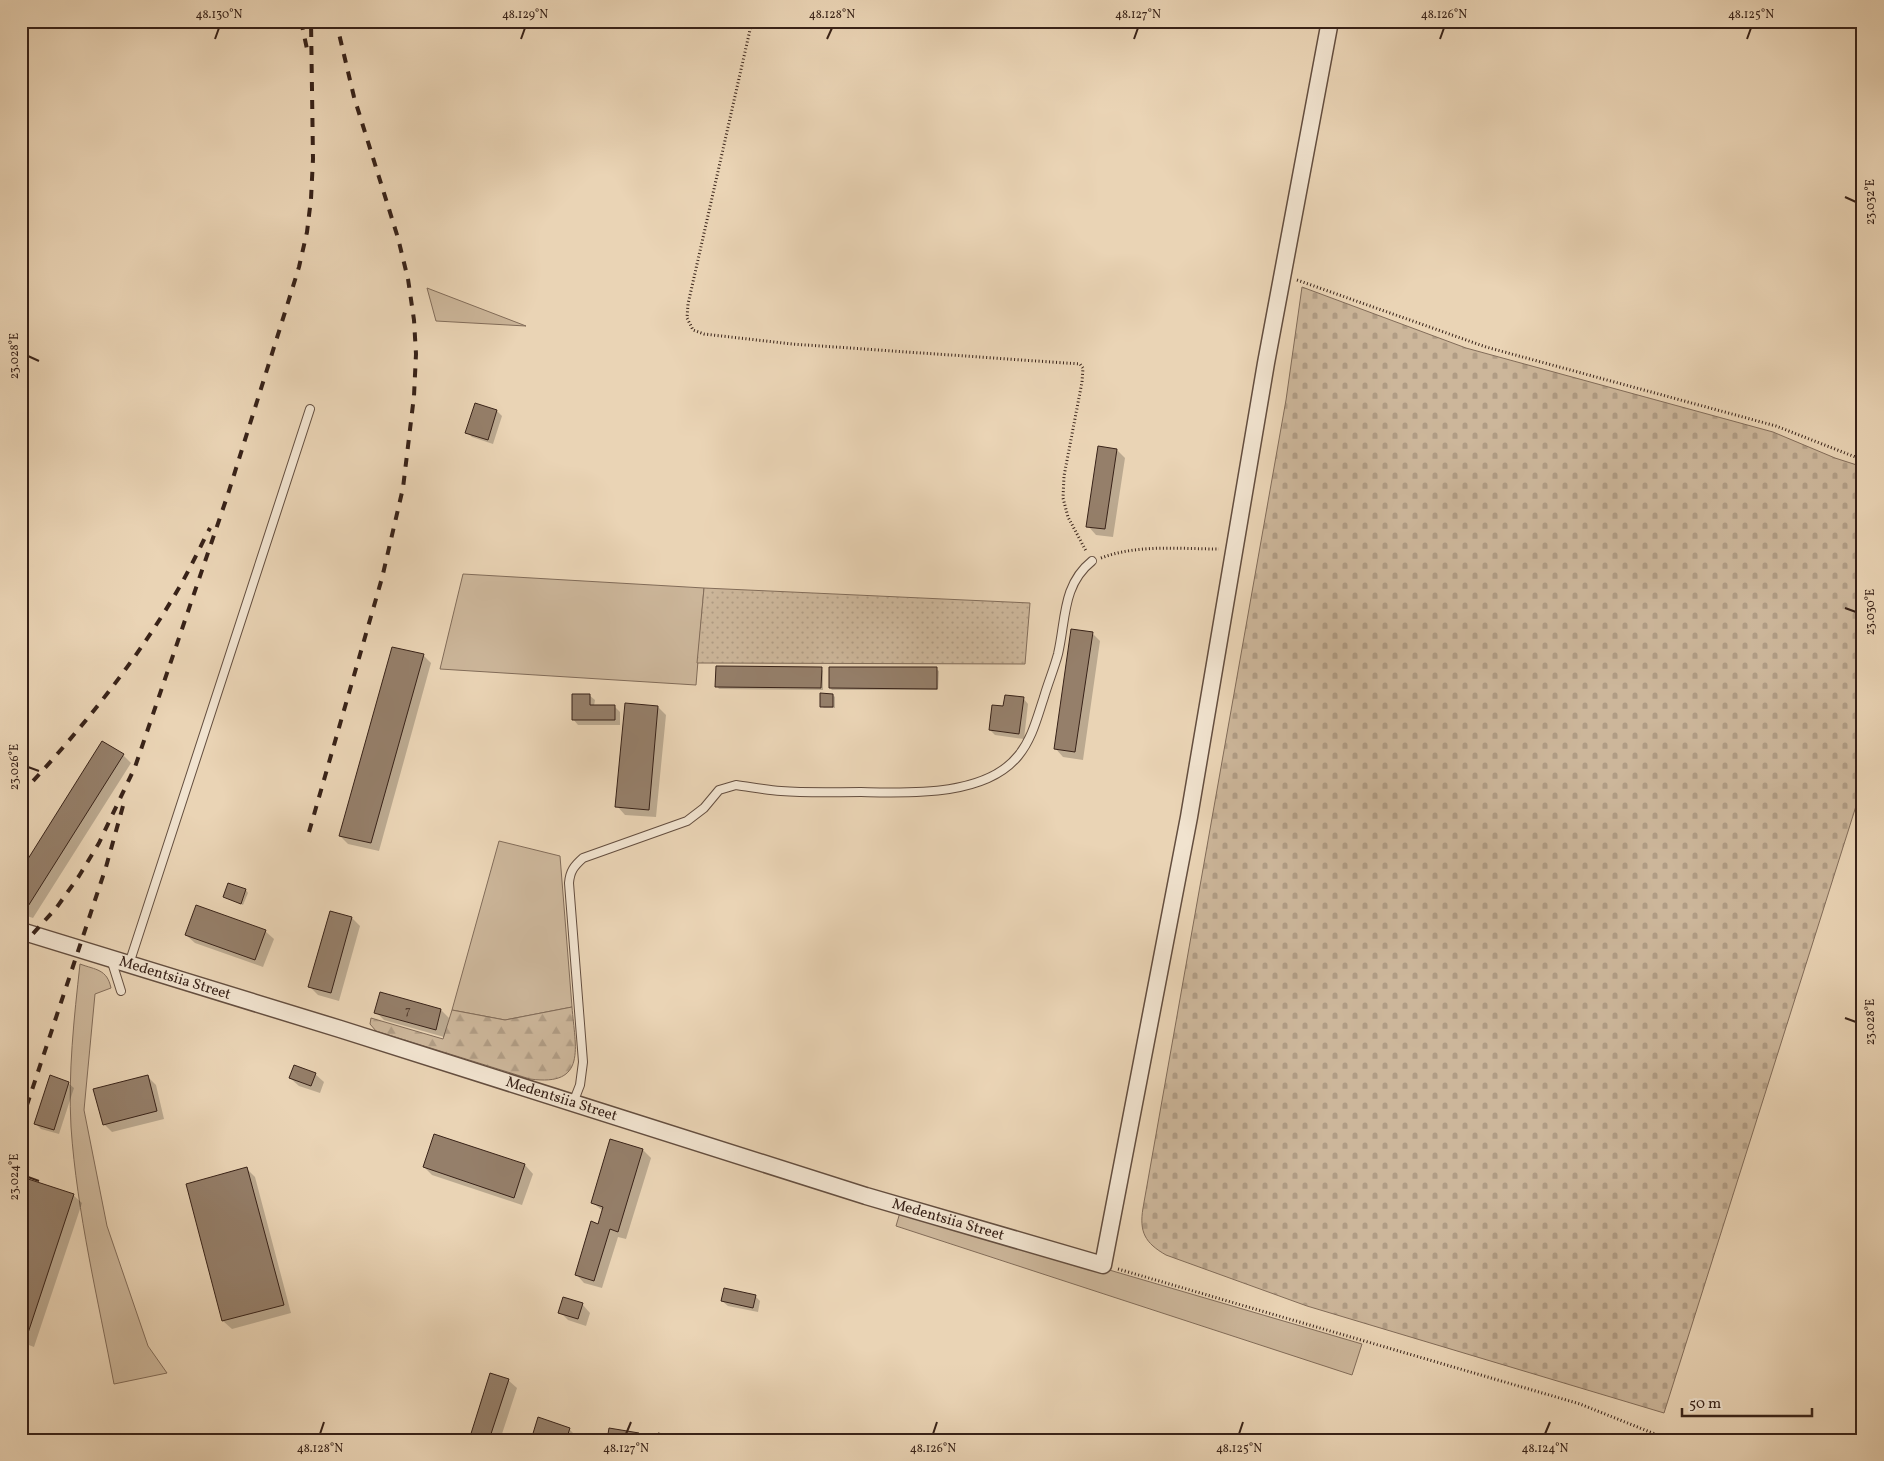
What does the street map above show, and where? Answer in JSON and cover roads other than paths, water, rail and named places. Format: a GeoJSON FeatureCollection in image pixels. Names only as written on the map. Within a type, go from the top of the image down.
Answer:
{"type":"FeatureCollection","features":[{"type":"Feature","properties":{"kind":"street","name":"Medentsiia Street"},"geometry":{"type":"LineString","coordinates":[[21,931],[866,1196],[1104,1265],[1189,817],[1282,275],[1330,21]]}},
{"type":"Feature","properties":{"kind":"lane"},"geometry":{"type":"LineString","coordinates":[[129,964],[310,409]]}},
{"type":"Feature","properties":{"kind":"lane"},"geometry":{"type":"LineString","coordinates":[[573,1103],[580,1085],[583,1062],[569,883],[570,874],[575,865],[583,858],[687,821],[704,808],[719,790],[736,785],[796,792],[920,793],[958,787],[987,778],[1003,770],[1018,757],[1029,741],[1056,659],[1071,589],[1081,570],[1092,561]]}},
{"type":"Feature","properties":{"kind":"lane"},"geometry":{"type":"LineString","coordinates":[[110,958],[121,991]]}},
{"type":"Feature","properties":{"kind":"railway"},"geometry":{"type":"LineString","coordinates":[[301,21],[307,49]]}},
{"type":"Feature","properties":{"kind":"railway"},"geometry":{"type":"LineString","coordinates":[[21,947],[57,907],[79,876],[99,843],[135,767],[228,494],[286,309],[307,232],[311,199],[313,159],[311,21]]}},
{"type":"Feature","properties":{"kind":"railway"},"geometry":{"type":"LineString","coordinates":[[309,832],[382,578],[403,488],[414,396],[416,354],[414,320],[408,279],[398,238],[354,97],[336,21]]}},
{"type":"Feature","properties":{"kind":"railway"},"geometry":{"type":"LineString","coordinates":[[21,794],[86,720],[126,668],[180,586],[210,528]]}},
{"type":"Feature","properties":{"kind":"railway"},"geometry":{"type":"LineString","coordinates":[[21,1123],[106,867],[123,806]]}}]}
